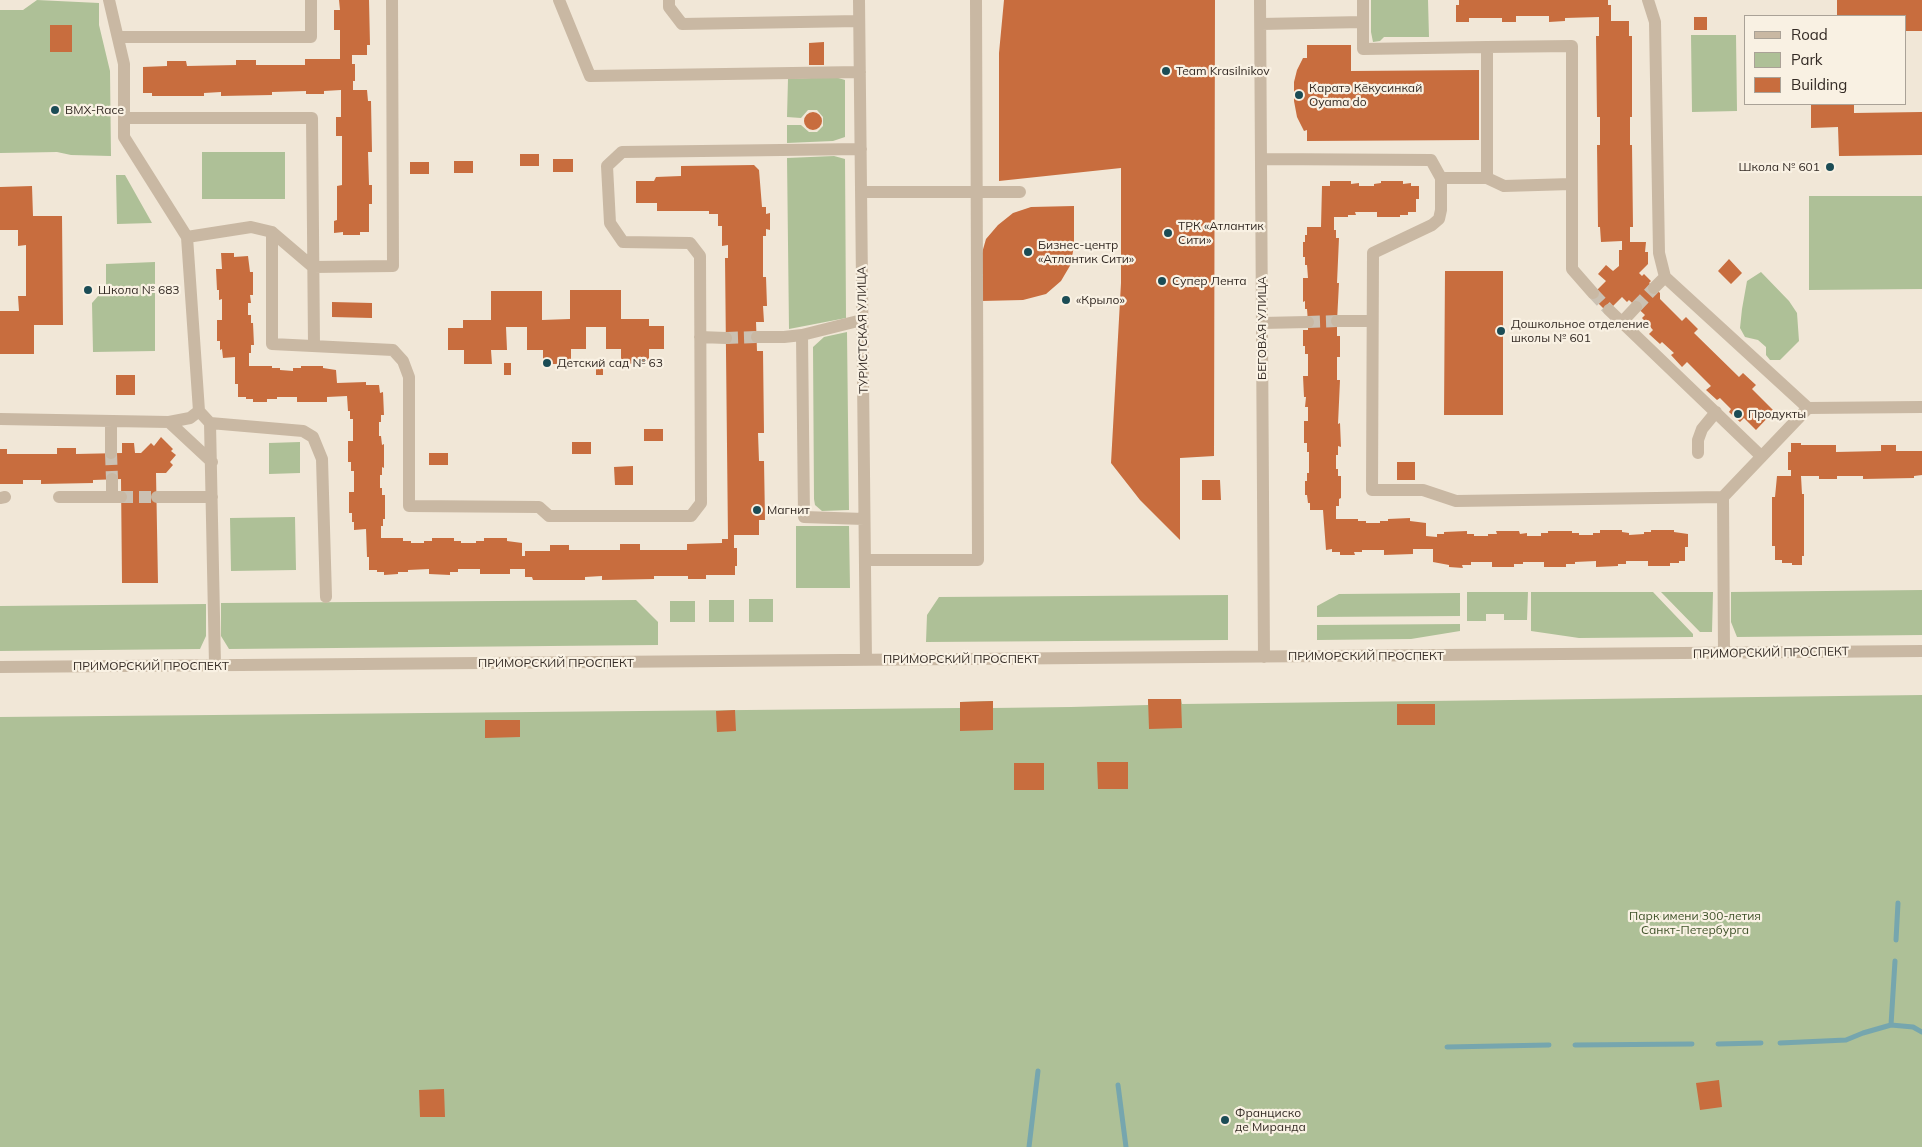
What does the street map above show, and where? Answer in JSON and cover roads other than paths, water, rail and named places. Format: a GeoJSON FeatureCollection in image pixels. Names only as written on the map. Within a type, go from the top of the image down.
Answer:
{"type":"FeatureCollection","features":[{"type":"Feature","properties":{"kind":"street"},"geometry":{"type":"LineString","coordinates":[[109,0],[124,64],[124,137],[187,237],[199,411],[210,423],[215,666]]}},
{"type":"Feature","properties":{"kind":"street"},"geometry":{"type":"LineString","coordinates":[[118,36],[311,37],[311,0]]}},
{"type":"Feature","properties":{"kind":"street"},"geometry":{"type":"LineString","coordinates":[[187,237],[251,227],[272,232],[313,267],[393,266],[392,0]]}},
{"type":"Feature","properties":{"kind":"street"},"geometry":{"type":"LineString","coordinates":[[559,0],[590,76],[860,72]]}},
{"type":"Feature","properties":{"kind":"street"},"geometry":{"type":"LineString","coordinates":[[669,0],[669,7],[682,24],[860,21]]}},
{"type":"Feature","properties":{"kind":"street","name":"ТУРИСТСКАЯ УЛИЦА"},"geometry":{"type":"LineString","coordinates":[[859,0],[866,660]]}},
{"type":"Feature","properties":{"kind":"street"},"geometry":{"type":"LineString","coordinates":[[865,560],[978,560],[976,0]]}},
{"type":"Feature","properties":{"kind":"street","name":"БЕГОВАЯ УЛИЦА"},"geometry":{"type":"LineString","coordinates":[[1260,0],[1264,657]]}},
{"type":"Feature","properties":{"kind":"street"},"geometry":{"type":"LineString","coordinates":[[1363,0],[1364,49],[1572,46],[1572,269],[1593,294]]}},
{"type":"Feature","properties":{"kind":"street"},"geometry":{"type":"LineString","coordinates":[[1648,0],[1655,22],[1659,253],[1665,277],[1808,408],[1922,407]]}},
{"type":"Feature","properties":{"kind":"street"},"geometry":{"type":"LineString","coordinates":[[1261,24],[1363,22]]}},
{"type":"Feature","properties":{"kind":"street"},"geometry":{"type":"LineString","coordinates":[[1487,47],[1487,178]]}},
{"type":"Feature","properties":{"kind":"street"},"geometry":{"type":"LineString","coordinates":[[124,118],[312,118],[314,345]]}},
{"type":"Feature","properties":{"kind":"street"},"geometry":{"type":"LineString","coordinates":[[272,232],[272,344],[393,350],[403,361],[409,377],[409,506],[539,508],[549,516],[691,516],[701,503],[700,256],[690,243],[624,242],[610,224],[607,166],[622,152],[861,149]]}},
{"type":"Feature","properties":{"kind":"street"},"geometry":{"type":"LineString","coordinates":[[1261,159],[1431,160],[1441,178],[1441,210],[1439,219],[1373,252],[1372,490],[1422,490],[1456,501],[1723,497]]}},
{"type":"Feature","properties":{"kind":"street"},"geometry":{"type":"LineString","coordinates":[[1441,178],[1487,178],[1504,186],[1571,184]]}},
{"type":"Feature","properties":{"kind":"street"},"geometry":{"type":"LineString","coordinates":[[861,192],[1020,192]]}},
{"type":"Feature","properties":{"kind":"street"},"geometry":{"type":"LineString","coordinates":[[1654,288],[1665,277]]}},
{"type":"Feature","properties":{"kind":"street"},"geometry":{"type":"LineString","coordinates":[[1622,322],[1636,307]]}},
{"type":"Feature","properties":{"kind":"street"},"geometry":{"type":"LineString","coordinates":[[1609,310],[1761,456]]}},
{"type":"Feature","properties":{"kind":"street"},"geometry":{"type":"LineString","coordinates":[[757,338],[802,334],[862,320]]}},
{"type":"Feature","properties":{"kind":"street"},"geometry":{"type":"LineString","coordinates":[[1337,321],[1372,321]]}},
{"type":"Feature","properties":{"kind":"street"},"geometry":{"type":"LineString","coordinates":[[1262,323],[1308,322]]}},
{"type":"Feature","properties":{"kind":"street"},"geometry":{"type":"LineString","coordinates":[[802,334],[804,517],[864,519]]}},
{"type":"Feature","properties":{"kind":"street"},"geometry":{"type":"LineString","coordinates":[[700,337],[726,338]]}},
{"type":"Feature","properties":{"kind":"street"},"geometry":{"type":"LineString","coordinates":[[1724,653],[1723,497],[1808,408]]}},
{"type":"Feature","properties":{"kind":"street"},"geometry":{"type":"LineString","coordinates":[[0,419],[170,422],[190,418],[199,411]]}},
{"type":"Feature","properties":{"kind":"street"},"geometry":{"type":"LineString","coordinates":[[1698,453],[1698,440],[1702,429],[1716,412]]}},
{"type":"Feature","properties":{"kind":"street"},"geometry":{"type":"LineString","coordinates":[[111,421],[112,453]]}},
{"type":"Feature","properties":{"kind":"street"},"geometry":{"type":"LineString","coordinates":[[170,422],[212,462]]}},
{"type":"Feature","properties":{"kind":"street"},"geometry":{"type":"LineString","coordinates":[[210,423],[303,431],[313,436],[322,458],[326,597]]}},
{"type":"Feature","properties":{"kind":"street"},"geometry":{"type":"LineString","coordinates":[[59,497],[116,497],[112,480]]}},
{"type":"Feature","properties":{"kind":"street"},"geometry":{"type":"LineString","coordinates":[[157,497],[212,497]]}},
{"type":"Feature","properties":{"kind":"street","name":"ПРИМОРСКИЙ ПРОСПЕКТ"},"geometry":{"type":"LineString","coordinates":[[0,667],[1922,651]]}},
{"type":"Feature","properties":{"kind":"waterway"},"geometry":{"type":"LineString","coordinates":[[1896,940],[1898,903]]}},
{"type":"Feature","properties":{"kind":"waterway"},"geometry":{"type":"LineString","coordinates":[[1891,1025],[1895,961]]}},
{"type":"Feature","properties":{"kind":"waterway"},"geometry":{"type":"LineString","coordinates":[[1780,1043],[1846,1040],[1891,1025],[1913,1027],[1922,1032]]}},
{"type":"Feature","properties":{"kind":"waterway"},"geometry":{"type":"LineString","coordinates":[[1718,1044],[1761,1043]]}},
{"type":"Feature","properties":{"kind":"waterway"},"geometry":{"type":"LineString","coordinates":[[1575,1045],[1692,1044]]}},
{"type":"Feature","properties":{"kind":"waterway"},"geometry":{"type":"LineString","coordinates":[[1447,1047],[1549,1045]]}},
{"type":"Feature","properties":{"kind":"waterway"},"geometry":{"type":"LineString","coordinates":[[1029,1147],[1038,1071]]}},
{"type":"Feature","properties":{"kind":"waterway"},"geometry":{"type":"LineString","coordinates":[[1118,1085],[1126,1147]]}},
{"type":"Feature","properties":{"kind":"tunnel"},"geometry":{"type":"LineString","coordinates":[[1636,307],[1654,288]]}},
{"type":"Feature","properties":{"kind":"tunnel"},"geometry":{"type":"LineString","coordinates":[[1593,293],[1609,310]]}},
{"type":"Feature","properties":{"kind":"tunnel"},"geometry":{"type":"LineString","coordinates":[[1308,322],[1337,321]]}},
{"type":"Feature","properties":{"kind":"tunnel"},"geometry":{"type":"LineString","coordinates":[[726,338],[757,337]]}},
{"type":"Feature","properties":{"kind":"tunnel"},"geometry":{"type":"LineString","coordinates":[[111,453],[112,479]]}},
{"type":"Feature","properties":{"kind":"tunnel"},"geometry":{"type":"LineString","coordinates":[[121,497],[157,497]]}},
{"type":"Feature","properties":{"kind":"place","name":"Team Krasilnikov"},"geometry":{"type":"Point","coordinates":[1166,71]}},
{"type":"Feature","properties":{"kind":"place","name":"Каратэ Кёкусинкай Oyama do"},"geometry":{"type":"Point","coordinates":[1299,95]}},
{"type":"Feature","properties":{"kind":"place","name":"BMX-Race"},"geometry":{"type":"Point","coordinates":[55,110]}},
{"type":"Feature","properties":{"kind":"place","name":"Школа № 601"},"geometry":{"type":"Point","coordinates":[1830,167]}},
{"type":"Feature","properties":{"kind":"place","name":"ТРК «Атлантик Сити»"},"geometry":{"type":"Point","coordinates":[1168,233]}},
{"type":"Feature","properties":{"kind":"place","name":"Бизнес-центр «Атлантик Сити»"},"geometry":{"type":"Point","coordinates":[1028,252]}},
{"type":"Feature","properties":{"kind":"place","name":"Супер Лента"},"geometry":{"type":"Point","coordinates":[1162,281]}},
{"type":"Feature","properties":{"kind":"place","name":"Школа № 683"},"geometry":{"type":"Point","coordinates":[88,290]}},
{"type":"Feature","properties":{"kind":"place","name":"«Крыло»"},"geometry":{"type":"Point","coordinates":[1066,300]}},
{"type":"Feature","properties":{"kind":"place","name":"Дошкольное отделение школы № 601"},"geometry":{"type":"Point","coordinates":[1501,331]}},
{"type":"Feature","properties":{"kind":"place","name":"Детский сад № 63"},"geometry":{"type":"Point","coordinates":[547,363]}},
{"type":"Feature","properties":{"kind":"place","name":"Продукты"},"geometry":{"type":"Point","coordinates":[1738,414]}},
{"type":"Feature","properties":{"kind":"place","name":"Магнит"},"geometry":{"type":"Point","coordinates":[757,510]}},
{"type":"Feature","properties":{"kind":"place","name":"Франциско де Миранда"},"geometry":{"type":"Point","coordinates":[1225,1120]}},
{"type":"Feature","properties":{"kind":"park label","name":"Парк имени 300-летия Санкт-Петербурга"},"geometry":{"type":"Point","coordinates":[1695,923]}}]}
